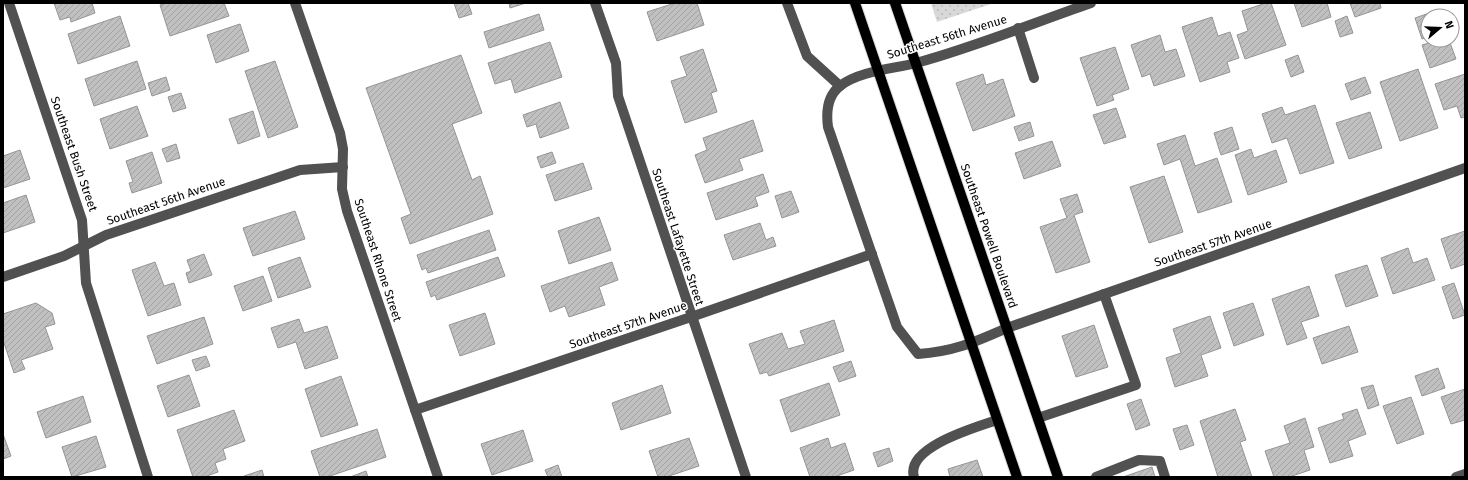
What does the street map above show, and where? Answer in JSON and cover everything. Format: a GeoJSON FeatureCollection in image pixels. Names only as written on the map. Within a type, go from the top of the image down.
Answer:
{"type":"FeatureCollection","features":[{"type":"Feature","properties":{"kind":"main road"},"geometry":{"type":"LineString","coordinates":[[855,3],[1017,477]]}},
{"type":"Feature","properties":{"kind":"main road","name":"Southeast Powell Boulevard"},"geometry":{"type":"LineString","coordinates":[[895,3],[1058,477]]}},
{"type":"Feature","properties":{"kind":"street","name":"Southeast Bush Street"},"geometry":{"type":"LineString","coordinates":[[9,3],[82,220],[86,283],[148,477]]}},
{"type":"Feature","properties":{"kind":"street","name":"Southeast Rhone Street"},"geometry":{"type":"LineString","coordinates":[[295,3],[340,133],[343,149],[342,189],[347,211],[438,477]]}},
{"type":"Feature","properties":{"kind":"street","name":"Southeast Lafayette Street"},"geometry":{"type":"LineString","coordinates":[[595,3],[616,63],[618,96],[746,477]]}},
{"type":"Feature","properties":{"kind":"street"},"geometry":{"type":"LineString","coordinates":[[787,3],[807,56],[840,86],[829,99],[826,112],[828,127],[872,254]]}},
{"type":"Feature","properties":{"kind":"street","name":"Southeast 56th Avenue"},"geometry":{"type":"LineString","coordinates":[[840,86],[878,71],[915,63],[1091,3]]}},
{"type":"Feature","properties":{"kind":"street"},"geometry":{"type":"LineString","coordinates":[[1018,28],[1034,78]]}},
{"type":"Feature","properties":{"kind":"street","name":"Southeast 56th Avenue"},"geometry":{"type":"LineString","coordinates":[[3,277],[64,256],[106,235],[300,170],[343,167]]}},
{"type":"Feature","properties":{"kind":"street","name":"Southeast 57th Avenue"},"geometry":{"type":"LineString","coordinates":[[415,410],[872,254],[897,327],[918,354],[941,353],[971,344],[1007,328],[1465,168]]}},
{"type":"Feature","properties":{"kind":"street"},"geometry":{"type":"LineString","coordinates":[[1038,418],[1136,385],[1104,294]]}},
{"type":"Feature","properties":{"kind":"street"},"geometry":{"type":"LineString","coordinates":[[914,477],[913,472],[919,456],[948,438],[997,420]]}},
{"type":"Feature","properties":{"kind":"street"},"geometry":{"type":"LineString","coordinates":[[1096,477],[1139,460],[1160,461],[1165,477]]}},
{"type":"Feature","properties":{"kind":"street"},"geometry":{"type":"LineString","coordinates":[[1456,477],[1465,474]]}},
{"type":"Feature","properties":{"kind":"shaded area"},"geometry":{"type":"Polygon","coordinates":[[[931,3],[994,3],[937,22],[931,3]]]}},
{"type":"Feature","properties":{"kind":"building"},"geometry":{"type":"Polygon","coordinates":[[[54,3],[92,3],[95,13],[71,22],[70,17],[60,20],[54,3]]]}},
{"type":"Feature","properties":{"kind":"building"},"geometry":{"type":"Polygon","coordinates":[[[166,3],[224,3],[229,16],[170,36],[160,5],[166,3]]]}},
{"type":"Feature","properties":{"kind":"building"},"geometry":{"type":"Polygon","coordinates":[[[454,3],[468,3],[472,14],[459,18],[454,3]]]}},
{"type":"Feature","properties":{"kind":"building"},"geometry":{"type":"Polygon","coordinates":[[[509,3],[526,3],[510,8],[509,3]]]}},
{"type":"Feature","properties":{"kind":"building"},"geometry":{"type":"Polygon","coordinates":[[[675,3],[697,3],[704,25],[657,41],[647,12],[675,3]]]}},
{"type":"Feature","properties":{"kind":"building"},"geometry":{"type":"Polygon","coordinates":[[[1266,3],[1271,3],[1286,45],[1245,59],[1237,35],[1248,31],[1242,11],[1266,3]]]}},
{"type":"Feature","properties":{"kind":"building"},"geometry":{"type":"Polygon","coordinates":[[[1294,3],[1327,3],[1331,17],[1302,27],[1294,3]]]}},
{"type":"Feature","properties":{"kind":"building"},"geometry":{"type":"Polygon","coordinates":[[[1350,3],[1380,3],[1381,8],[1355,17],[1350,3]]]}},
{"type":"Feature","properties":{"kind":"building"},"geometry":{"type":"Polygon","coordinates":[[[539,14],[544,30],[489,48],[484,32],[539,14]]]}},
{"type":"Feature","properties":{"kind":"building"},"geometry":{"type":"Polygon","coordinates":[[[120,16],[130,46],[78,64],[68,34],[120,16]]]}},
{"type":"Feature","properties":{"kind":"building"},"geometry":{"type":"Polygon","coordinates":[[[1347,16],[1353,33],[1340,37],[1335,21],[1347,16]]]}},
{"type":"Feature","properties":{"kind":"building"},"geometry":{"type":"Polygon","coordinates":[[[1420,16],[1420,33],[1415,18],[1420,16]]]}},
{"type":"Feature","properties":{"kind":"building"},"geometry":{"type":"Polygon","coordinates":[[[1212,17],[1218,36],[1230,32],[1239,58],[1227,62],[1230,72],[1200,82],[1182,27],[1212,17]]]}},
{"type":"Feature","properties":{"kind":"building"},"geometry":{"type":"Polygon","coordinates":[[[240,24],[249,51],[216,63],[207,35],[240,24]]]}},
{"type":"Feature","properties":{"kind":"building"},"geometry":{"type":"Polygon","coordinates":[[[1160,35],[1165,52],[1176,49],[1185,76],[1154,86],[1150,74],[1142,77],[1131,45],[1160,35]]]}},
{"type":"Feature","properties":{"kind":"building"},"geometry":{"type":"Polygon","coordinates":[[[550,42],[562,77],[515,93],[511,79],[495,84],[488,63],[550,42]]]}},
{"type":"Feature","properties":{"kind":"building"},"geometry":{"type":"Polygon","coordinates":[[[1115,47],[1129,89],[1112,95],[1114,100],[1097,106],[1080,58],[1115,47]]]}},
{"type":"Feature","properties":{"kind":"building"},"geometry":{"type":"Polygon","coordinates":[[[1423,48],[1452,48],[1456,59],[1430,68],[1423,48]]]}},
{"type":"Feature","properties":{"kind":"building"},"geometry":{"type":"Polygon","coordinates":[[[703,49],[717,91],[711,93],[717,112],[685,123],[671,81],[687,76],[680,57],[703,49]]]}},
{"type":"Feature","properties":{"kind":"building"},"geometry":{"type":"Polygon","coordinates":[[[461,55],[482,113],[452,124],[472,180],[480,176],[493,214],[410,244],[401,218],[411,214],[366,88],[461,55]]]}},
{"type":"Feature","properties":{"kind":"building"},"geometry":{"type":"Polygon","coordinates":[[[1298,55],[1304,72],[1291,77],[1285,60],[1298,55]]]}},
{"type":"Feature","properties":{"kind":"building"},"geometry":{"type":"Polygon","coordinates":[[[137,61],[146,89],[94,106],[85,79],[137,61]]]}},
{"type":"Feature","properties":{"kind":"building"},"geometry":{"type":"Polygon","coordinates":[[[275,61],[298,127],[268,138],[245,71],[275,61]]]}},
{"type":"Feature","properties":{"kind":"building"},"geometry":{"type":"Polygon","coordinates":[[[1418,69],[1438,128],[1400,141],[1380,82],[1418,69]]]}},
{"type":"Feature","properties":{"kind":"building"},"geometry":{"type":"Polygon","coordinates":[[[983,74],[986,85],[1003,79],[1015,116],[973,131],[956,83],[983,74]]]}},
{"type":"Feature","properties":{"kind":"building"},"geometry":{"type":"Polygon","coordinates":[[[1465,74],[1465,117],[1461,118],[1457,106],[1444,110],[1435,84],[1465,74]]]}},
{"type":"Feature","properties":{"kind":"building"},"geometry":{"type":"Polygon","coordinates":[[[166,77],[170,90],[152,96],[148,83],[166,77]]]}},
{"type":"Feature","properties":{"kind":"building"},"geometry":{"type":"Polygon","coordinates":[[[1365,77],[1371,93],[1351,100],[1345,84],[1365,77]]]}},
{"type":"Feature","properties":{"kind":"building"},"geometry":{"type":"Polygon","coordinates":[[[181,93],[186,108],[173,112],[168,97],[181,93]]]}},
{"type":"Feature","properties":{"kind":"building"},"geometry":{"type":"Polygon","coordinates":[[[560,102],[569,128],[540,138],[536,124],[527,127],[523,115],[560,102]]]}},
{"type":"Feature","properties":{"kind":"building"},"geometry":{"type":"Polygon","coordinates":[[[1315,105],[1334,163],[1300,174],[1287,138],[1272,143],[1262,114],[1282,107],[1285,115],[1315,105]]]}},
{"type":"Feature","properties":{"kind":"building"},"geometry":{"type":"Polygon","coordinates":[[[137,106],[148,136],[110,149],[100,119],[137,106]]]}},
{"type":"Feature","properties":{"kind":"building"},"geometry":{"type":"Polygon","coordinates":[[[1116,108],[1126,137],[1104,144],[1093,115],[1116,108]]]}},
{"type":"Feature","properties":{"kind":"building"},"geometry":{"type":"Polygon","coordinates":[[[253,111],[260,136],[238,144],[229,119],[253,111]]]}},
{"type":"Feature","properties":{"kind":"building"},"geometry":{"type":"Polygon","coordinates":[[[1370,112],[1382,148],[1349,159],[1336,123],[1370,112]]]}},
{"type":"Feature","properties":{"kind":"building"},"geometry":{"type":"Polygon","coordinates":[[[753,120],[763,151],[739,159],[743,170],[705,183],[695,155],[707,150],[703,138],[753,120]]]}},
{"type":"Feature","properties":{"kind":"building"},"geometry":{"type":"Polygon","coordinates":[[[1030,122],[1034,136],[1019,141],[1014,127],[1030,122]]]}},
{"type":"Feature","properties":{"kind":"building"},"geometry":{"type":"Polygon","coordinates":[[[1232,127],[1239,149],[1221,155],[1214,133],[1232,127]]]}},
{"type":"Feature","properties":{"kind":"building"},"geometry":{"type":"Polygon","coordinates":[[[1185,135],[1195,166],[1217,158],[1232,202],[1198,213],[1180,159],[1164,165],[1157,144],[1185,135]]]}},
{"type":"Feature","properties":{"kind":"building"},"geometry":{"type":"Polygon","coordinates":[[[1052,141],[1061,166],[1024,179],[1015,153],[1052,141]]]}},
{"type":"Feature","properties":{"kind":"building"},"geometry":{"type":"Polygon","coordinates":[[[176,144],[180,158],[167,162],[162,149],[176,144]]]}},
{"type":"Feature","properties":{"kind":"building"},"geometry":{"type":"Polygon","coordinates":[[[1251,149],[1254,158],[1276,150],[1287,182],[1248,195],[1235,155],[1251,149]]]}},
{"type":"Feature","properties":{"kind":"building"},"geometry":{"type":"Polygon","coordinates":[[[20,150],[30,179],[3,188],[3,156],[20,150]]]}},
{"type":"Feature","properties":{"kind":"building"},"geometry":{"type":"Polygon","coordinates":[[[152,152],[162,183],[132,193],[129,183],[133,182],[126,161],[152,152]]]}},
{"type":"Feature","properties":{"kind":"building"},"geometry":{"type":"Polygon","coordinates":[[[552,152],[556,163],[541,168],[537,157],[552,152]]]}},
{"type":"Feature","properties":{"kind":"building"},"geometry":{"type":"Polygon","coordinates":[[[583,163],[592,189],[555,201],[546,175],[583,163]]]}},
{"type":"Feature","properties":{"kind":"building"},"geometry":{"type":"Polygon","coordinates":[[[763,174],[769,192],[755,197],[758,206],[716,220],[707,193],[763,174]]]}},
{"type":"Feature","properties":{"kind":"building"},"geometry":{"type":"Polygon","coordinates":[[[1164,176],[1183,232],[1149,243],[1130,187],[1164,176]]]}},
{"type":"Feature","properties":{"kind":"building"},"geometry":{"type":"Polygon","coordinates":[[[791,191],[799,212],[782,218],[775,196],[791,191]]]}},
{"type":"Feature","properties":{"kind":"building"},"geometry":{"type":"Polygon","coordinates":[[[1077,194],[1083,212],[1074,215],[1090,262],[1056,273],[1040,227],[1067,218],[1060,199],[1077,194]]]}},
{"type":"Feature","properties":{"kind":"building"},"geometry":{"type":"Polygon","coordinates":[[[26,195],[35,222],[3,233],[3,203],[26,195]]]}},
{"type":"Feature","properties":{"kind":"building"},"geometry":{"type":"Polygon","coordinates":[[[295,211],[305,239],[253,256],[243,228],[295,211]]]}},
{"type":"Feature","properties":{"kind":"building"},"geometry":{"type":"Polygon","coordinates":[[[599,217],[611,250],[569,264],[558,231],[599,217]]]}},
{"type":"Feature","properties":{"kind":"building"},"geometry":{"type":"Polygon","coordinates":[[[760,223],[766,240],[773,237],[776,246],[733,260],[724,235],[760,223]]]}},
{"type":"Feature","properties":{"kind":"building"},"geometry":{"type":"Polygon","coordinates":[[[489,230],[496,250],[428,273],[426,268],[422,270],[417,255],[489,230]]]}},
{"type":"Feature","properties":{"kind":"building"},"geometry":{"type":"Polygon","coordinates":[[[1465,231],[1465,264],[1451,269],[1441,239],[1465,231]]]}},
{"type":"Feature","properties":{"kind":"building"},"geometry":{"type":"Polygon","coordinates":[[[1408,248],[1413,263],[1427,258],[1435,280],[1393,294],[1381,258],[1408,248]]]}},
{"type":"Feature","properties":{"kind":"building"},"geometry":{"type":"Polygon","coordinates":[[[204,254],[212,275],[189,283],[186,273],[191,271],[187,260],[204,254]]]}},
{"type":"Feature","properties":{"kind":"building"},"geometry":{"type":"Polygon","coordinates":[[[300,257],[311,287],[278,298],[268,268],[300,257]]]}},
{"type":"Feature","properties":{"kind":"building"},"geometry":{"type":"Polygon","coordinates":[[[498,257],[505,276],[437,300],[435,295],[431,297],[426,282],[498,257]]]}},
{"type":"Feature","properties":{"kind":"building"},"geometry":{"type":"Polygon","coordinates":[[[155,262],[164,286],[174,283],[181,305],[148,316],[132,270],[155,262]]]}},
{"type":"Feature","properties":{"kind":"building"},"geometry":{"type":"Polygon","coordinates":[[[612,262],[618,280],[599,287],[605,305],[569,317],[565,306],[550,312],[541,286],[612,262]]]}},
{"type":"Feature","properties":{"kind":"building"},"geometry":{"type":"Polygon","coordinates":[[[1367,265],[1378,296],[1346,307],[1335,275],[1367,265]]]}},
{"type":"Feature","properties":{"kind":"building"},"geometry":{"type":"Polygon","coordinates":[[[263,276],[272,301],[243,311],[234,286],[263,276]]]}},
{"type":"Feature","properties":{"kind":"building"},"geometry":{"type":"Polygon","coordinates":[[[1454,283],[1465,315],[1453,319],[1442,287],[1454,283]]]}},
{"type":"Feature","properties":{"kind":"building"},"geometry":{"type":"Polygon","coordinates":[[[1309,286],[1319,316],[1301,322],[1307,338],[1287,345],[1272,299],[1309,286]]]}},
{"type":"Feature","properties":{"kind":"building"},"geometry":{"type":"Polygon","coordinates":[[[36,303],[52,313],[55,324],[45,327],[53,349],[21,360],[25,369],[14,373],[3,340],[3,314],[36,303]]]}},
{"type":"Feature","properties":{"kind":"building"},"geometry":{"type":"Polygon","coordinates":[[[1253,303],[1264,335],[1234,346],[1223,313],[1253,303]]]}},
{"type":"Feature","properties":{"kind":"building"},"geometry":{"type":"Polygon","coordinates":[[[485,313],[495,344],[460,356],[449,325],[485,313]]]}},
{"type":"Feature","properties":{"kind":"building"},"geometry":{"type":"Polygon","coordinates":[[[1210,316],[1221,348],[1201,355],[1208,376],[1175,387],[1166,358],[1181,353],[1173,329],[1210,316]]]}},
{"type":"Feature","properties":{"kind":"building"},"geometry":{"type":"Polygon","coordinates":[[[204,317],[213,344],[157,364],[147,336],[204,317]]]}},
{"type":"Feature","properties":{"kind":"building"},"geometry":{"type":"Polygon","coordinates":[[[299,319],[304,333],[327,326],[338,358],[305,369],[296,342],[278,348],[271,328],[299,319]]]}},
{"type":"Feature","properties":{"kind":"building"},"geometry":{"type":"Polygon","coordinates":[[[834,320],[844,351],[769,376],[767,372],[760,374],[749,344],[782,333],[788,349],[805,344],[800,331],[834,320]]]}},
{"type":"Feature","properties":{"kind":"building"},"geometry":{"type":"Polygon","coordinates":[[[1094,325],[1108,367],[1076,377],[1062,336],[1094,325]]]}},
{"type":"Feature","properties":{"kind":"building"},"geometry":{"type":"Polygon","coordinates":[[[1349,326],[1358,352],[1322,364],[1313,338],[1349,326]]]}},
{"type":"Feature","properties":{"kind":"building"},"geometry":{"type":"Polygon","coordinates":[[[206,356],[210,366],[196,371],[192,360],[206,356]]]}},
{"type":"Feature","properties":{"kind":"building"},"geometry":{"type":"Polygon","coordinates":[[[851,361],[856,376],[839,382],[833,367],[851,361]]]}},
{"type":"Feature","properties":{"kind":"building"},"geometry":{"type":"Polygon","coordinates":[[[1438,368],[1445,388],[1422,396],[1415,376],[1438,368]]]}},
{"type":"Feature","properties":{"kind":"building"},"geometry":{"type":"Polygon","coordinates":[[[189,375],[200,406],[168,417],[157,386],[189,375]]]}},
{"type":"Feature","properties":{"kind":"building"},"geometry":{"type":"Polygon","coordinates":[[[341,376],[358,425],[321,437],[305,389],[341,376]]]}},
{"type":"Feature","properties":{"kind":"building"},"geometry":{"type":"Polygon","coordinates":[[[829,383],[840,415],[791,432],[780,400],[829,383]]]}},
{"type":"Feature","properties":{"kind":"building"},"geometry":{"type":"Polygon","coordinates":[[[662,385],[671,413],[621,430],[612,403],[662,385]]]}},
{"type":"Feature","properties":{"kind":"building"},"geometry":{"type":"Polygon","coordinates":[[[1373,385],[1379,405],[1368,409],[1361,388],[1373,385]]]}},
{"type":"Feature","properties":{"kind":"building"},"geometry":{"type":"Polygon","coordinates":[[[1465,389],[1465,420],[1451,424],[1441,397],[1465,389]]]}},
{"type":"Feature","properties":{"kind":"building"},"geometry":{"type":"Polygon","coordinates":[[[83,396],[91,422],[46,438],[37,412],[83,396]]]}},
{"type":"Feature","properties":{"kind":"building"},"geometry":{"type":"Polygon","coordinates":[[[1411,397],[1424,434],[1397,444],[1383,406],[1411,397]]]}},
{"type":"Feature","properties":{"kind":"building"},"geometry":{"type":"Polygon","coordinates":[[[1141,399],[1150,425],[1136,430],[1127,404],[1141,399]]]}},
{"type":"Feature","properties":{"kind":"building"},"geometry":{"type":"Polygon","coordinates":[[[1235,409],[1246,440],[1240,442],[1252,477],[1218,477],[1200,421],[1235,409]]]}},
{"type":"Feature","properties":{"kind":"building"},"geometry":{"type":"Polygon","coordinates":[[[1357,409],[1366,434],[1348,441],[1353,456],[1330,463],[1318,428],[1344,419],[1342,414],[1357,409]]]}},
{"type":"Feature","properties":{"kind":"building"},"geometry":{"type":"Polygon","coordinates":[[[234,410],[245,441],[223,449],[226,459],[215,463],[218,472],[204,477],[193,477],[177,430],[234,410]]]}},
{"type":"Feature","properties":{"kind":"building"},"geometry":{"type":"Polygon","coordinates":[[[1305,418],[1314,447],[1304,450],[1310,470],[1289,477],[1274,477],[1265,451],[1290,443],[1284,426],[1305,418]]]}},
{"type":"Feature","properties":{"kind":"building"},"geometry":{"type":"Polygon","coordinates":[[[1187,425],[1194,445],[1180,450],[1173,429],[1187,425]]]}},
{"type":"Feature","properties":{"kind":"building"},"geometry":{"type":"Polygon","coordinates":[[[377,429],[386,457],[327,477],[320,477],[311,451],[377,429]]]}},
{"type":"Feature","properties":{"kind":"building"},"geometry":{"type":"Polygon","coordinates":[[[523,430],[533,461],[492,475],[481,444],[523,430]]]}},
{"type":"Feature","properties":{"kind":"building"},"geometry":{"type":"Polygon","coordinates":[[[3,434],[11,456],[3,459],[3,434]]]}},
{"type":"Feature","properties":{"kind":"building"},"geometry":{"type":"Polygon","coordinates":[[[96,436],[106,467],[72,477],[62,447],[96,436]]]}},
{"type":"Feature","properties":{"kind":"building"},"geometry":{"type":"Polygon","coordinates":[[[689,438],[699,466],[666,477],[658,477],[649,451],[689,438]]]}},
{"type":"Feature","properties":{"kind":"building"},"geometry":{"type":"Polygon","coordinates":[[[828,438],[831,448],[845,443],[854,470],[834,477],[810,477],[800,448],[828,438]]]}},
{"type":"Feature","properties":{"kind":"building"},"geometry":{"type":"Polygon","coordinates":[[[889,448],[893,461],[878,467],[873,453],[889,448]]]}},
{"type":"Feature","properties":{"kind":"building"},"geometry":{"type":"Polygon","coordinates":[[[977,460],[983,477],[950,477],[948,469],[977,460]]]}},
{"type":"Feature","properties":{"kind":"building"},"geometry":{"type":"Polygon","coordinates":[[[558,465],[562,477],[548,477],[545,470],[558,465]]]}},
{"type":"Feature","properties":{"kind":"building"},"geometry":{"type":"Polygon","coordinates":[[[1152,467],[1155,477],[1123,477],[1152,467]]]}},
{"type":"Feature","properties":{"kind":"building"},"geometry":{"type":"Polygon","coordinates":[[[262,470],[264,477],[244,477],[244,476],[262,470]]]}},
{"type":"Feature","properties":{"kind":"building"},"geometry":{"type":"Polygon","coordinates":[[[366,471],[368,477],[350,477],[366,471]]]}}]}
